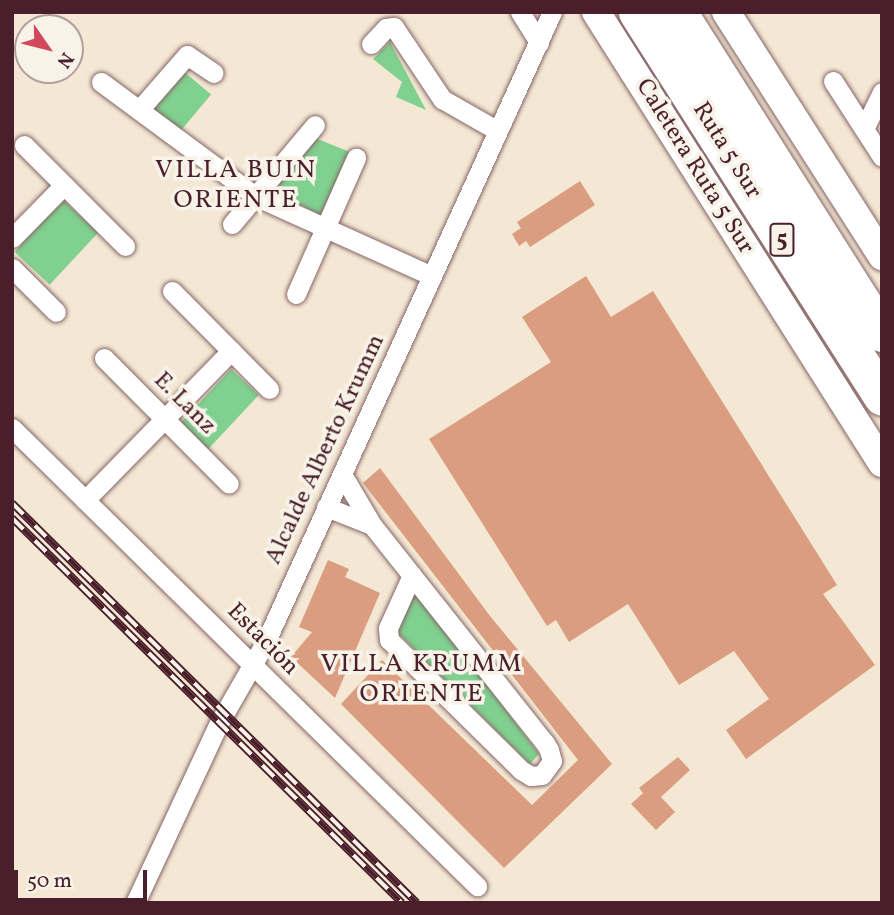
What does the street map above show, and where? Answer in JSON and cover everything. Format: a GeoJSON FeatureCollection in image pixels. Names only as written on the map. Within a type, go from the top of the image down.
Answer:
{"type":"FeatureCollection","features":[{"type":"Feature","properties":{"kind":"highway","name":"Ruta 5 Sur"},"geometry":{"type":"LineString","coordinates":[[637,12],[882,397]]}},
{"type":"Feature","properties":{"kind":"highway","name":"Ruta 5 Sur"},"geometry":{"type":"LineString","coordinates":[[678,12],[882,333]]}},
{"type":"Feature","properties":{"kind":"main road","name":"Caletera Ruta 5 Sur"},"geometry":{"type":"LineString","coordinates":[[596,12],[882,463]]}},
{"type":"Feature","properties":{"kind":"main road"},"geometry":{"type":"LineString","coordinates":[[726,12],[882,256]]}},
{"type":"Feature","properties":{"kind":"street"},"geometry":{"type":"LineString","coordinates":[[520,12],[539,42]]}},
{"type":"Feature","properties":{"kind":"street","name":"Alcalde Alberto Krumm"},"geometry":{"type":"LineString","coordinates":[[135,903],[342,474],[552,12]]}},
{"type":"Feature","properties":{"kind":"street"},"geometry":{"type":"LineString","coordinates":[[371,44],[386,28],[394,27],[442,99],[498,131]]}},
{"type":"Feature","properties":{"kind":"street"},"geometry":{"type":"LineString","coordinates":[[139,110],[187,55],[214,73]]}},
{"type":"Feature","properties":{"kind":"street"},"geometry":{"type":"LineString","coordinates":[[833,81],[882,157]]}},
{"type":"Feature","properties":{"kind":"street"},"geometry":{"type":"LineString","coordinates":[[101,82],[255,196],[432,276]]}},
{"type":"Feature","properties":{"kind":"street"},"geometry":{"type":"LineString","coordinates":[[864,130],[882,92]]}},
{"type":"Feature","properties":{"kind":"street"},"geometry":{"type":"LineString","coordinates":[[232,224],[314,125]]}},
{"type":"Feature","properties":{"kind":"street"},"geometry":{"type":"LineString","coordinates":[[24,145],[125,246]]}},
{"type":"Feature","properties":{"kind":"street"},"geometry":{"type":"LineString","coordinates":[[296,294],[356,158]]}},
{"type":"Feature","properties":{"kind":"street"},"geometry":{"type":"LineString","coordinates":[[12,238],[64,185]]}},
{"type":"Feature","properties":{"kind":"street"},"geometry":{"type":"LineString","coordinates":[[12,268],[56,312]]}},
{"type":"Feature","properties":{"kind":"street"},"geometry":{"type":"LineString","coordinates":[[172,291],[269,389]]}},
{"type":"Feature","properties":{"kind":"street"},"geometry":{"type":"LineString","coordinates":[[86,500],[231,351]]}},
{"type":"Feature","properties":{"kind":"street","name":"E. Lanz"},"geometry":{"type":"LineString","coordinates":[[104,358],[229,484]]}},
{"type":"Feature","properties":{"kind":"street","name":"Estación"},"geometry":{"type":"LineString","coordinates":[[12,428],[477,887]]}},
{"type":"Feature","properties":{"kind":"street"},"geometry":{"type":"LineString","coordinates":[[342,474],[372,524],[550,750],[552,761],[542,775],[531,776],[521,770],[389,640],[388,628],[412,575]]}},
{"type":"Feature","properties":{"kind":"street"},"geometry":{"type":"LineString","coordinates":[[326,507],[372,524]]}},
{"type":"Feature","properties":{"kind":"green space"},"geometry":{"type":"Polygon","coordinates":[[[390,42],[426,110],[396,97],[402,82],[373,59],[390,42]]]}},
{"type":"Feature","properties":{"kind":"green space"},"geometry":{"type":"Polygon","coordinates":[[[182,70],[211,94],[180,131],[151,107],[182,70]]]}},
{"type":"Feature","properties":{"kind":"green space"},"geometry":{"type":"Polygon","coordinates":[[[315,138],[350,152],[322,216],[270,189],[315,138]]]}},
{"type":"Feature","properties":{"kind":"green space"},"geometry":{"type":"Polygon","coordinates":[[[63,200],[98,233],[50,285],[15,252],[63,200]]]}},
{"type":"Feature","properties":{"kind":"green space"},"geometry":{"type":"Polygon","coordinates":[[[231,369],[259,395],[208,449],[181,423],[231,369]]]}},
{"type":"Feature","properties":{"kind":"green space"},"geometry":{"type":"Polygon","coordinates":[[[416,590],[539,754],[530,764],[396,631],[416,590]]]}},
{"type":"Feature","properties":{"kind":"building"},"geometry":{"type":"Polygon","coordinates":[[[580,181],[595,205],[530,247],[526,241],[519,246],[512,234],[521,228],[517,222],[580,181]]]}},
{"type":"Feature","properties":{"kind":"building"},"geometry":{"type":"Polygon","coordinates":[[[586,276],[611,317],[653,291],[837,585],[823,594],[875,665],[746,759],[726,730],[769,699],[734,651],[679,685],[628,604],[569,642],[556,620],[547,626],[429,439],[551,362],[522,317],[586,276]]]}},
{"type":"Feature","properties":{"kind":"building"},"geometry":{"type":"Polygon","coordinates":[[[380,468],[490,616],[612,764],[504,868],[341,704],[382,660],[532,805],[578,760],[363,483],[380,468]]]}},
{"type":"Feature","properties":{"kind":"building"},"geometry":{"type":"Polygon","coordinates":[[[328,560],[349,569],[345,577],[380,593],[335,698],[291,657],[312,632],[299,627],[328,560]]]}},
{"type":"Feature","properties":{"kind":"building"},"geometry":{"type":"Polygon","coordinates":[[[678,757],[690,770],[661,797],[675,812],[656,830],[631,804],[643,793],[639,788],[678,757]]]}},
{"type":"Feature","properties":{"kind":"railway"},"geometry":{"type":"LineString","coordinates":[[12,503],[417,903]]}},
{"type":"Feature","properties":{"kind":"railway"},"geometry":{"type":"LineString","coordinates":[[12,518],[402,903]]}},
{"type":"Feature","properties":{"kind":"district","name":"VILLA BUIN ORIENTE"},"geometry":{"type":"Point","coordinates":[236,186]}},
{"type":"Feature","properties":{"kind":"district","name":"VILLA KRUMM ORIENTE"},"geometry":{"type":"Point","coordinates":[422,680]}}]}
